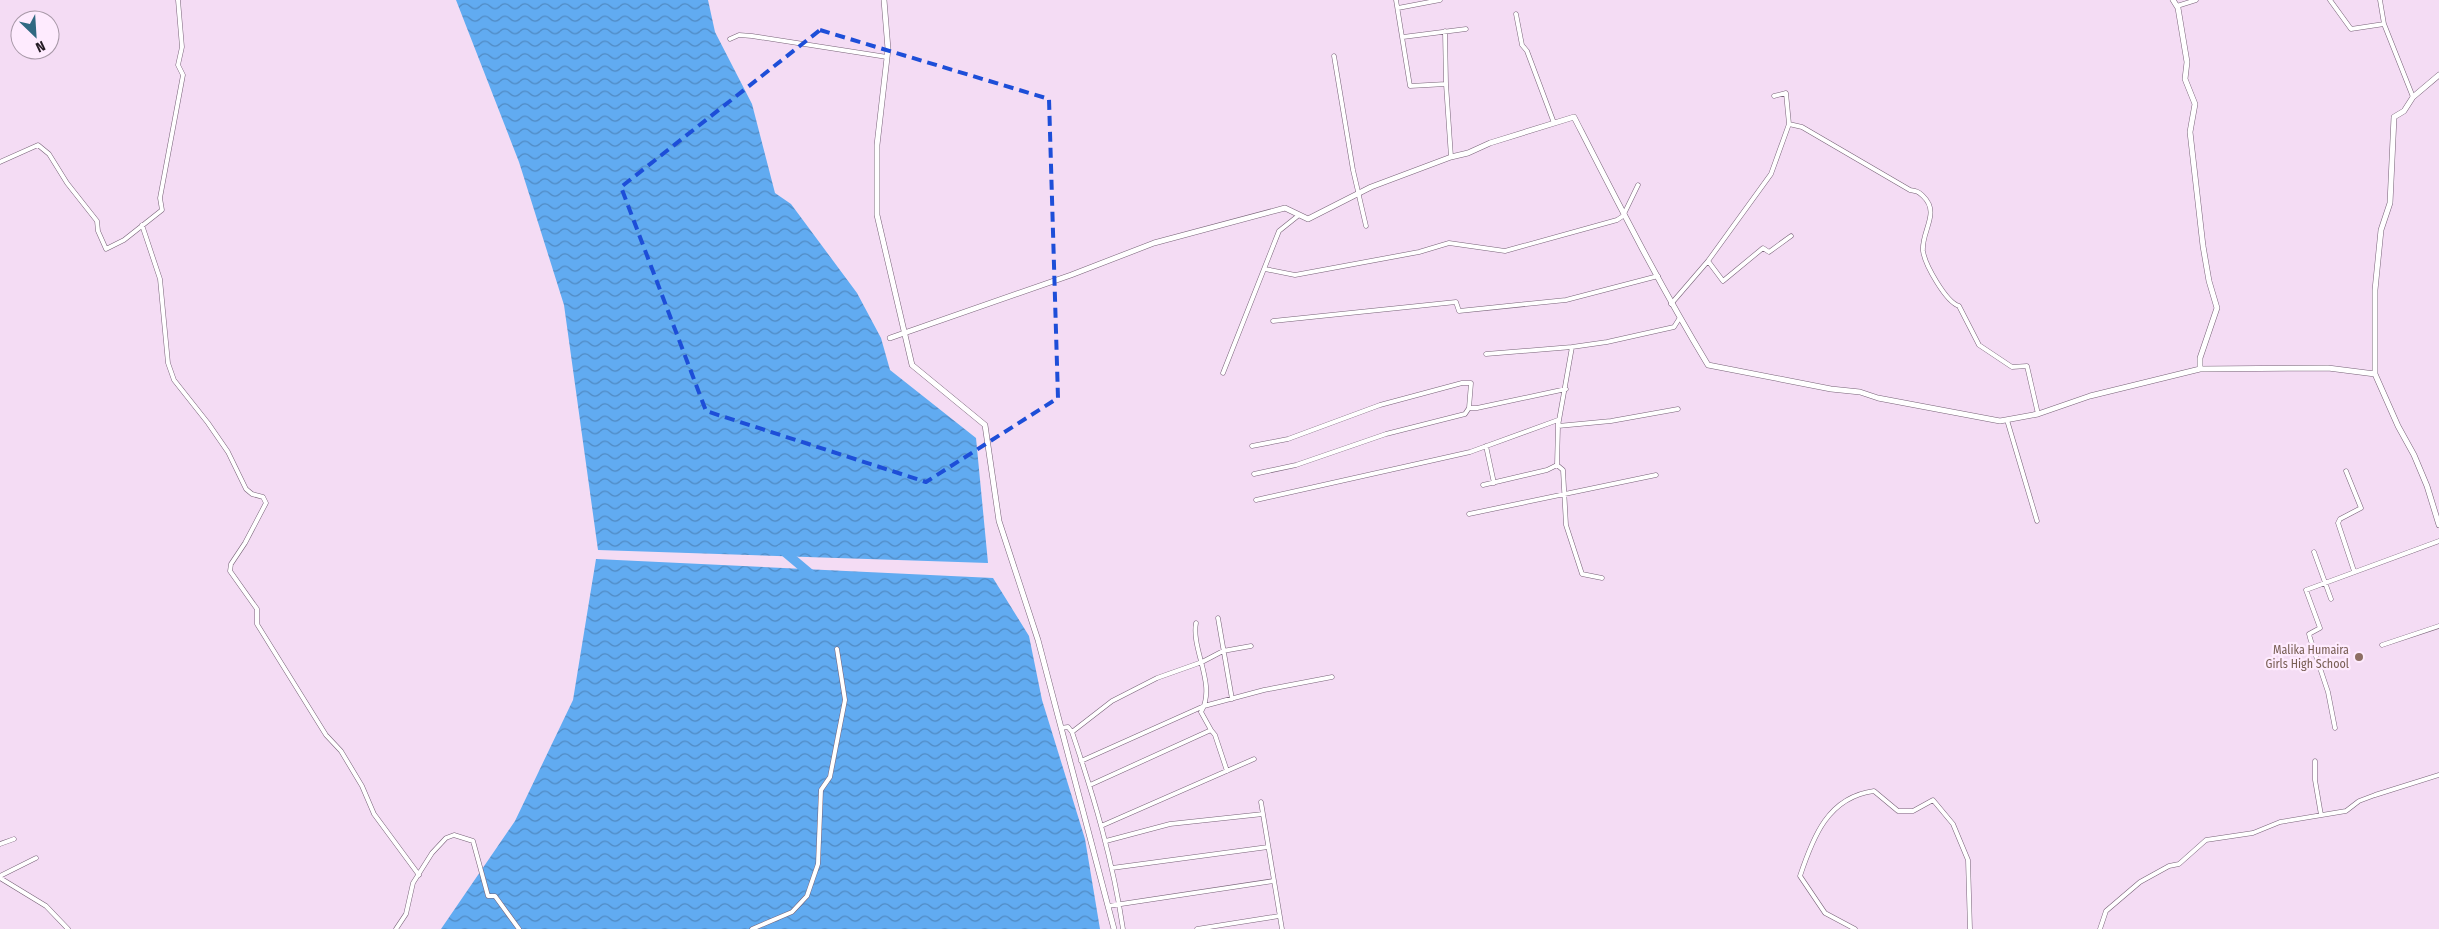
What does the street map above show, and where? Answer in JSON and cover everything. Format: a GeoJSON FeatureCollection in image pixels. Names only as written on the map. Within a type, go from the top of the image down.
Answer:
{"type":"FeatureCollection","features":[{"type":"Feature","properties":{"kind":"street"},"geometry":{"type":"LineString","coordinates":[[0,162],[38,146],[49,154],[67,182],[97,221],[98,231],[106,249],[124,240],[162,210],[160,198],[183,75],[178,65],[182,47],[178,0]]}},
{"type":"Feature","properties":{"kind":"street"},"geometry":{"type":"LineString","coordinates":[[884,0],[887,57],[877,145],[877,215],[912,366],[985,424],[999,521],[1038,640],[1114,929]]}},
{"type":"Feature","properties":{"kind":"street"},"geometry":{"type":"LineString","coordinates":[[1396,0],[1410,86],[1446,84]]}},
{"type":"Feature","properties":{"kind":"street"},"geometry":{"type":"LineString","coordinates":[[1398,8],[1440,0]]}},
{"type":"Feature","properties":{"kind":"street"},"geometry":{"type":"LineString","coordinates":[[2173,0],[2177,6],[2187,62],[2185,79],[2195,104],[2190,132],[2203,246],[2209,281],[2217,308],[2200,358],[2200,369]]}},
{"type":"Feature","properties":{"kind":"street"},"geometry":{"type":"LineString","coordinates":[[2177,6],[2196,0]]}},
{"type":"Feature","properties":{"kind":"street"},"geometry":{"type":"LineString","coordinates":[[2330,0],[2351,29],[2384,24]]}},
{"type":"Feature","properties":{"kind":"street"},"geometry":{"type":"LineString","coordinates":[[2380,0],[2384,24],[2413,98]]}},
{"type":"Feature","properties":{"kind":"street"},"geometry":{"type":"LineString","coordinates":[[1516,14],[1522,45],[1527,51],[1554,123]]}},
{"type":"Feature","properties":{"kind":"street"},"geometry":{"type":"LineString","coordinates":[[1403,37],[1466,29]]}},
{"type":"Feature","properties":{"kind":"street"},"geometry":{"type":"LineString","coordinates":[[1445,31],[1446,84],[1451,157]]}},
{"type":"Feature","properties":{"kind":"street"},"geometry":{"type":"LineString","coordinates":[[730,39],[739,35],[887,57]]}},
{"type":"Feature","properties":{"kind":"street"},"geometry":{"type":"LineString","coordinates":[[1334,56],[1358,194],[1366,226]]}},
{"type":"Feature","properties":{"kind":"street"},"geometry":{"type":"LineString","coordinates":[[2439,75],[2413,98],[2404,111],[2394,117],[2390,203],[2381,230],[2375,290],[2375,374],[2421,471],[2439,525]]}},
{"type":"Feature","properties":{"kind":"street"},"geometry":{"type":"LineString","coordinates":[[1671,304],[1708,261],[1771,174],[1789,124],[1786,93],[1774,96]]}},
{"type":"Feature","properties":{"kind":"street"},"geometry":{"type":"LineString","coordinates":[[890,338],[1071,275],[1154,242],[1285,208],[1308,219],[1358,194],[1451,157],[1574,117],[1623,216],[1658,276],[1679,319],[1708,365],[1860,392],[1878,398],[2000,422],[2038,414],[2097,394],[2200,369],[2328,368],[2375,374]]}},
{"type":"Feature","properties":{"kind":"street"},"geometry":{"type":"LineString","coordinates":[[1789,124],[1802,127],[1910,190],[1917,191],[1929,202],[1932,211],[1923,251],[1938,284],[1952,304],[1958,306],[1979,345],[2012,367],[2027,366],[2038,414]]}},
{"type":"Feature","properties":{"kind":"street"},"geometry":{"type":"LineString","coordinates":[[1265,268],[1295,275],[1420,252],[1449,243],[1505,251],[1623,216],[1638,185]]}},
{"type":"Feature","properties":{"kind":"street"},"geometry":{"type":"LineString","coordinates":[[1223,373],[1279,231],[1299,215]]}},
{"type":"Feature","properties":{"kind":"street"},"geometry":{"type":"LineString","coordinates":[[142,225],[160,279],[168,363],[174,380],[228,452],[246,489],[252,494],[263,497],[266,503],[245,543],[230,564],[230,571],[257,609],[257,624],[326,735],[341,751],[362,786],[374,814],[419,875]]}},
{"type":"Feature","properties":{"kind":"street"},"geometry":{"type":"LineString","coordinates":[[1708,261],[1723,281],[1763,248],[1769,252],[1791,236]]}},
{"type":"Feature","properties":{"kind":"street"},"geometry":{"type":"LineString","coordinates":[[1273,321],[1456,302],[1459,311],[1566,300],[1658,276]]}},
{"type":"Feature","properties":{"kind":"street"},"geometry":{"type":"LineString","coordinates":[[1486,354],[1572,347],[1607,342],[1674,327],[1679,319]]}},
{"type":"Feature","properties":{"kind":"street"},"geometry":{"type":"LineString","coordinates":[[1558,465],[1558,420],[1566,389],[1572,347]]}},
{"type":"Feature","properties":{"kind":"street"},"geometry":{"type":"LineString","coordinates":[[1252,446],[1288,440],[1380,405],[1462,383],[1471,383],[1470,408],[1465,414],[1395,432],[1296,465],[1254,474]]}},
{"type":"Feature","properties":{"kind":"street"},"geometry":{"type":"LineString","coordinates":[[1470,408],[1566,389]]}},
{"type":"Feature","properties":{"kind":"street"},"geometry":{"type":"LineString","coordinates":[[1558,426],[1611,421],[1678,409]]}},
{"type":"Feature","properties":{"kind":"street"},"geometry":{"type":"LineString","coordinates":[[1256,500],[1470,452],[1558,420]]}},
{"type":"Feature","properties":{"kind":"street"},"geometry":{"type":"LineString","coordinates":[[2007,420],[2037,521]]}},
{"type":"Feature","properties":{"kind":"street"},"geometry":{"type":"LineString","coordinates":[[1486,446],[1494,483]]}},
{"type":"Feature","properties":{"kind":"street"},"geometry":{"type":"LineString","coordinates":[[1483,485],[1547,470],[1558,465]]}},
{"type":"Feature","properties":{"kind":"street"},"geometry":{"type":"LineString","coordinates":[[1558,465],[1564,470],[1566,525],[1582,574],[1602,578]]}},
{"type":"Feature","properties":{"kind":"street"},"geometry":{"type":"LineString","coordinates":[[2346,471],[2361,508],[2340,519],[2338,523],[2354,572]]}},
{"type":"Feature","properties":{"kind":"street"},"geometry":{"type":"LineString","coordinates":[[1469,514],[1656,475]]}},
{"type":"Feature","properties":{"kind":"street"},"geometry":{"type":"LineString","coordinates":[[2335,728],[2328,692],[2310,634],[2320,628],[2306,590],[2439,541]]}},
{"type":"Feature","properties":{"kind":"street"},"geometry":{"type":"LineString","coordinates":[[2314,552],[2331,599]]}},
{"type":"Feature","properties":{"kind":"street"},"geometry":{"type":"LineString","coordinates":[[1218,618],[1232,699]]}},
{"type":"Feature","properties":{"kind":"street"},"geometry":{"type":"LineString","coordinates":[[1196,623],[1194,633],[1202,662],[1204,706],[1201,712],[1215,735],[1227,771]]}},
{"type":"Feature","properties":{"kind":"street"},"geometry":{"type":"LineString","coordinates":[[2382,645],[2439,626]]}},
{"type":"Feature","properties":{"kind":"street"},"geometry":{"type":"LineString","coordinates":[[1072,732],[1112,701],[1157,678],[1202,662],[1223,651],[1251,646]]}},
{"type":"Feature","properties":{"kind":"street"},"geometry":{"type":"LineString","coordinates":[[752,929],[792,912],[807,896],[818,864],[821,790],[830,777],[845,700],[837,649]]}},
{"type":"Feature","properties":{"kind":"street"},"geometry":{"type":"LineString","coordinates":[[1081,761],[1204,706],[1264,690],[1332,677]]}},
{"type":"Feature","properties":{"kind":"street"},"geometry":{"type":"LineString","coordinates":[[1061,728],[1068,728],[1072,732],[1090,785],[1106,841],[1120,904],[1123,929]]}},
{"type":"Feature","properties":{"kind":"street"},"geometry":{"type":"LineString","coordinates":[[1090,785],[1211,730]]}},
{"type":"Feature","properties":{"kind":"street"},"geometry":{"type":"LineString","coordinates":[[1101,826],[1254,759]]}},
{"type":"Feature","properties":{"kind":"street"},"geometry":{"type":"LineString","coordinates":[[2315,761],[2321,815]]}},
{"type":"Feature","properties":{"kind":"street"},"geometry":{"type":"LineString","coordinates":[[2100,929],[2106,911],[2140,882],[2169,866],[2178,864],[2206,840],[2253,833],[2280,822],[2346,811],[2359,801],[2439,775]]}},
{"type":"Feature","properties":{"kind":"street"},"geometry":{"type":"LineString","coordinates":[[1855,929],[1825,913],[1800,876],[1811,842],[1827,818],[1844,800],[1859,793],[1874,792],[1898,811],[1913,811],[1933,800],[1953,824],[1968,860],[1970,929]]}},
{"type":"Feature","properties":{"kind":"street"},"geometry":{"type":"LineString","coordinates":[[1261,802],[1282,929]]}},
{"type":"Feature","properties":{"kind":"street"},"geometry":{"type":"LineString","coordinates":[[1106,841],[1170,824],[1263,814]]}},
{"type":"Feature","properties":{"kind":"street"},"geometry":{"type":"LineString","coordinates":[[396,929],[406,914],[413,883],[432,853],[446,838],[454,835],[473,841],[488,896],[495,896],[519,929]]}},
{"type":"Feature","properties":{"kind":"street"},"geometry":{"type":"LineString","coordinates":[[0,844],[14,839]]}},
{"type":"Feature","properties":{"kind":"street"},"geometry":{"type":"LineString","coordinates":[[1112,868],[1268,847]]}},
{"type":"Feature","properties":{"kind":"street"},"geometry":{"type":"LineString","coordinates":[[36,858],[0,877],[46,906],[68,929]]}},
{"type":"Feature","properties":{"kind":"street"},"geometry":{"type":"LineString","coordinates":[[1108,906],[1273,881]]}},
{"type":"Feature","properties":{"kind":"street"},"geometry":{"type":"LineString","coordinates":[[1197,929],[1279,916]]}},
{"type":"Feature","properties":{"kind":"highlighted area"},"geometry":{"type":"Polygon","coordinates":[[[820,30],[1049,99],[1058,398],[926,482],[706,411],[621,187],[820,30]]]}},
{"type":"Feature","properties":{"kind":"water"},"geometry":{"type":"Polygon","coordinates":[[[456,0],[708,0],[715,32],[752,104],[775,193],[791,204],[857,293],[881,338],[890,370],[976,438],[988,563],[598,550],[564,305],[519,162],[456,0]]]}},
{"type":"Feature","properties":{"kind":"water"},"geometry":{"type":"Polygon","coordinates":[[[596,559],[993,578],[1029,636],[1042,700],[1085,839],[1100,929],[441,929],[515,821],[573,700],[596,559]]]}},
{"type":"Feature","properties":{"kind":"waterway"},"geometry":{"type":"LineString","coordinates":[[781,549],[813,576]]}},
{"type":"Feature","properties":{"kind":"place","name":"Malika Humaira Girls High School"},"geometry":{"type":"Point","coordinates":[2359,657]}}]}
